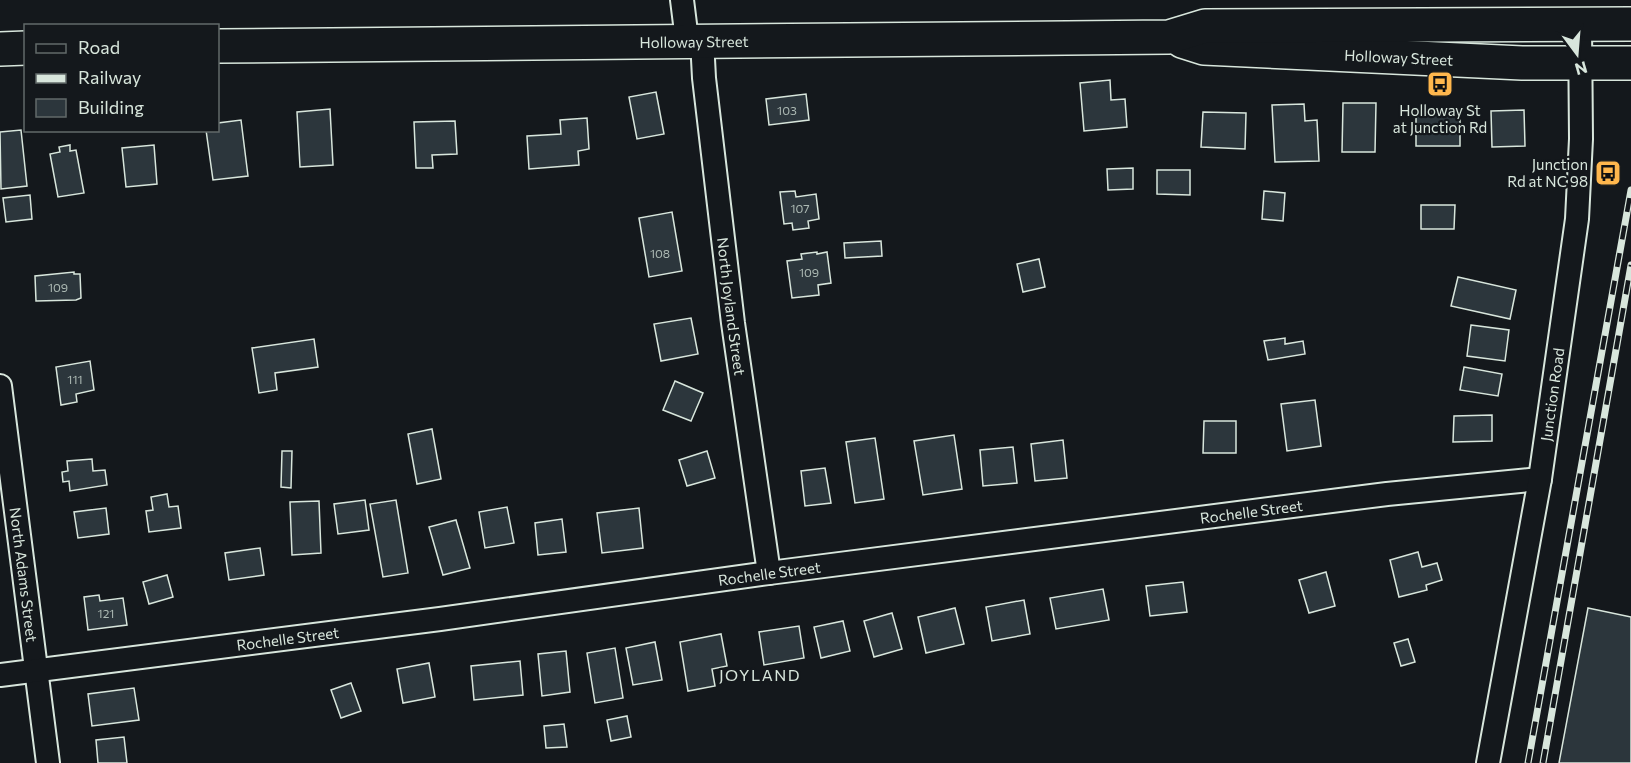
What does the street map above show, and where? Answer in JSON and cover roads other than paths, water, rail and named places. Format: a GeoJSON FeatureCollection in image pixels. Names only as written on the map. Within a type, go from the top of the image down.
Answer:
{"type":"FeatureCollection","features":[{"type":"Feature","properties":{"kind":"highway","name":"Holloway Street"},"geometry":{"type":"LineString","coordinates":[[219,46],[1169,37],[1205,26],[1631,24]]}},
{"type":"Feature","properties":{"kind":"highway","name":"Holloway Street"},"geometry":{"type":"LineString","coordinates":[[1169,37],[1204,48],[1510,62],[1631,63]]}},
{"type":"Feature","properties":{"kind":"highway"},"geometry":{"type":"LineString","coordinates":[[0,49],[24,48]]}},
{"type":"Feature","properties":{"kind":"street","name":"North Joyland Street"},"geometry":{"type":"LineString","coordinates":[[682,0],[704,78],[733,323],[769,573]]}},
{"type":"Feature","properties":{"kind":"street","name":"Junction Road"},"geometry":{"type":"LineString","coordinates":[[1488,763],[1539,479],[1577,219],[1581,139],[1580,24]]}},
{"type":"Feature","properties":{"kind":"street","name":"North Adams Street"},"geometry":{"type":"LineString","coordinates":[[0,386],[48,763]]}},
{"type":"Feature","properties":{"kind":"street","name":"Rochelle Street"},"geometry":{"type":"LineString","coordinates":[[0,675],[452,618],[769,573],[1387,494],[1539,479]]}},
{"type":"Feature","properties":{"kind":"railway"},"geometry":{"type":"LineString","coordinates":[[1528,763],[1631,190]]}},
{"type":"Feature","properties":{"kind":"railway"},"geometry":{"type":"LineString","coordinates":[[1543,763],[1631,265]]}},
{"type":"Feature","properties":{"kind":"place","name":"Holloway St at Junction Rd"},"geometry":{"type":"Point","coordinates":[1440,84]}},
{"type":"Feature","properties":{"kind":"place","name":"Junction Rd at NC 98"},"geometry":{"type":"Point","coordinates":[1608,173]}},
{"type":"Feature","properties":{"kind":"district","name":"JOYLAND"},"geometry":{"type":"Point","coordinates":[760,674]}}]}
